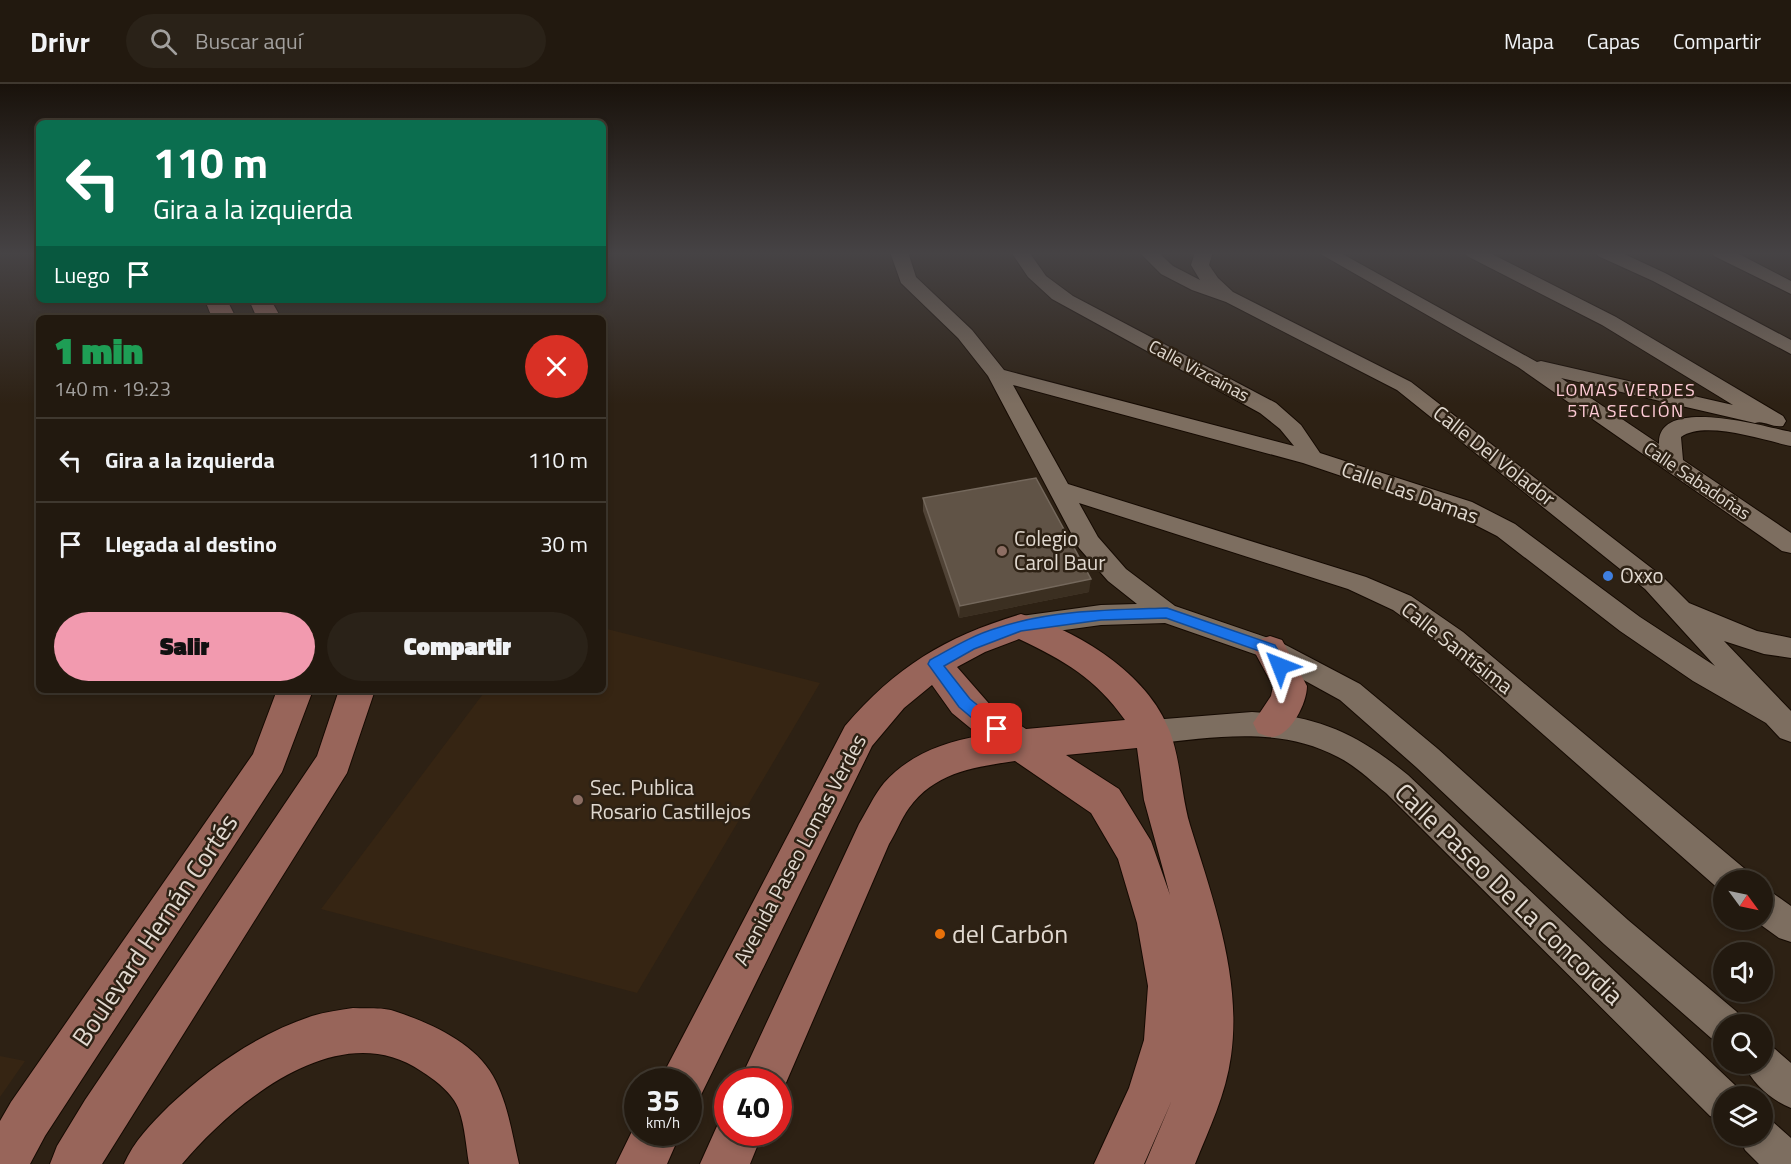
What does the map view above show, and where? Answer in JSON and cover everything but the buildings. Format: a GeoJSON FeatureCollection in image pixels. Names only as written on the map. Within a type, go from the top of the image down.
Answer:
{"type":"FeatureCollection","features":[{"type":"Feature","properties":{"kind":"main road","name":"Avenida Paseo Lomas Verdes"},"geometry":{"type":"LineString","coordinates":[[689,1068],[858,736],[879,708],[907,683],[935,664],[969,645],[999,632],[1021,626]]}},
{"type":"Feature","properties":{"kind":"main road"},"geometry":{"type":"LineString","coordinates":[[1021,626],[1065,647],[1099,668],[1120,686],[1152,732],[1165,805],[1198,920],[1211,994],[1209,1056],[1197,1103],[1170,1164]]}},
{"type":"Feature","properties":{"kind":"main road"},"geometry":{"type":"LineString","coordinates":[[1270,649],[1291,683],[1290,696],[1271,723]]}},
{"type":"Feature","properties":{"kind":"main road"},"geometry":{"type":"LineString","coordinates":[[935,664],[964,703],[979,717],[1105,801],[1137,854],[1158,923],[1170,986],[1167,1040],[1151,1094],[1119,1164]]}},
{"type":"Feature","properties":{"kind":"main road","name":"Boulevard Hernán Cortés"},"geometry":{"type":"LineString","coordinates":[[3,1164],[28,1119],[269,761],[294,693]]}},
{"type":"Feature","properties":{"kind":"main road"},"geometry":{"type":"LineString","coordinates":[[75,1164],[102,1116],[334,762],[356,693]]}},
{"type":"Feature","properties":{"kind":"main road"},"geometry":{"type":"LineString","coordinates":[[768,1068],[873,836],[896,796],[920,772],[957,755],[1019,745],[1152,732]]}},
{"type":"Feature","properties":{"kind":"main road"},"geometry":{"type":"LineString","coordinates":[[149,1164],[176,1131],[229,1083],[280,1052],[331,1033],[379,1030],[418,1042],[454,1064],[477,1094],[494,1164]]}},
{"type":"Feature","properties":{"kind":"main road"},"geometry":{"type":"LineString","coordinates":[[641,1164],[650,1146]]}},
{"type":"Feature","properties":{"kind":"main road"},"geometry":{"type":"LineString","coordinates":[[725,1164],[733,1146]]}},
{"type":"Feature","properties":{"kind":"street"},"geometry":{"type":"LineString","coordinates":[[932,302],[965,334],[997,374],[1088,542],[1117,575],[1167,613]]}},
{"type":"Feature","properties":{"kind":"street","name":"Calle Vizcaínas"},"geometry":{"type":"LineString","coordinates":[[1070,302],[1268,408],[1293,428],[1305,443],[1311,458]]}},
{"type":"Feature","properties":{"kind":"street","name":"Calle Del Volador"},"geometry":{"type":"LineString","coordinates":[[1242,302],[1404,386],[1654,583],[1783,722]]}},
{"type":"Feature","properties":{"kind":"street","name":"Calle Sabadoñas"},"geometry":{"type":"LineString","coordinates":[[1415,302],[1524,363],[1791,545]]}},
{"type":"Feature","properties":{"kind":"street"},"geometry":{"type":"LineString","coordinates":[[1572,302],[1609,321],[1783,423]]}},
{"type":"Feature","properties":{"kind":"street"},"geometry":{"type":"LineString","coordinates":[[1706,302],[1791,348]]}},
{"type":"Feature","properties":{"kind":"street"},"geometry":{"type":"LineString","coordinates":[[1524,363],[1783,423]]}},
{"type":"Feature","properties":{"kind":"street","name":"Calle Las Damas"},"geometry":{"type":"LineString","coordinates":[[997,374],[1311,458],[1463,508],[1506,530],[1630,624],[1703,673],[1783,722]]}},
{"type":"Feature","properties":{"kind":"street"},"geometry":{"type":"LineString","coordinates":[[1672,464],[1670,435],[1684,425],[1709,423],[1791,439]]}},
{"type":"Feature","properties":{"kind":"street","name":"Calle Santísima"},"geometry":{"type":"LineString","coordinates":[[1058,489],[1263,552],[1357,584],[1402,603],[1453,639],[1721,870]]}},
{"type":"Feature","properties":{"kind":"street"},"geometry":{"type":"LineString","coordinates":[[1679,609],[1739,635],[1791,648]]}},
{"type":"Feature","properties":{"kind":"street","name":"Avenida Paseo Lomas Verdes"},"geometry":{"type":"LineString","coordinates":[[1021,626],[1101,615],[1167,613],[1270,649]]}},
{"type":"Feature","properties":{"kind":"street","name":"Calle Paseo De La Concordia"},"geometry":{"type":"LineString","coordinates":[[1270,649],[1350,692],[1427,758],[1616,932],[1713,1016]]}},
{"type":"Feature","properties":{"kind":"street"},"geometry":{"type":"LineString","coordinates":[[1152,732],[1271,723]]}},
{"type":"Feature","properties":{"kind":"street","name":"Calle Paseo De La Concordia"},"geometry":{"type":"LineString","coordinates":[[1271,723],[1312,732],[1350,748],[1397,784],[1713,1091]]}},
{"type":"Feature","properties":{"kind":"street"},"geometry":{"type":"LineString","coordinates":[[1773,913],[1791,926]]}},
{"type":"Feature","properties":{"kind":"street"},"geometry":{"type":"LineString","coordinates":[[1773,1057],[1791,1069]]}},
{"type":"Feature","properties":{"kind":"street"},"geometry":{"type":"LineString","coordinates":[[1773,1072],[1791,1089]]}},
{"type":"Feature","properties":{"kind":"street"},"geometry":{"type":"LineString","coordinates":[[1770,1146],[1789,1164]]}},
{"type":"Feature","properties":{"kind":"shaded area","name":"Sec. Publica Rosario Castillejos"},"geometry":{"type":"Polygon","coordinates":[[[606,629],[820,683],[637,993],[321,909],[484,693],[606,693],[606,629]]]}},
{"type":"Feature","properties":{"kind":"shaded area"},"geometry":{"type":"Polygon","coordinates":[[[0,1056],[25,1061],[0,1097],[0,1056]]]}},
{"type":"Feature","properties":{"kind":"place","name":"Colegio Carol Baur"},"geometry":{"type":"Point","coordinates":[1002,551]}},
{"type":"Feature","properties":{"kind":"place","name":"Oxxo"},"geometry":{"type":"Point","coordinates":[1608,576]}},
{"type":"Feature","properties":{"kind":"place","name":"Sec. Publica Rosario Castillejos"},"geometry":{"type":"Point","coordinates":[578,800]}},
{"type":"Feature","properties":{"kind":"place","name":"del Carbón"},"geometry":{"type":"Point","coordinates":[940,934]}},
{"type":"Feature","properties":{"kind":"district","name":"LOMAS VERDES 5TA SECCIÓN"},"geometry":{"type":"Point","coordinates":[1626,400]}},
{"type":"Feature","properties":{"kind":"route"},"geometry":{"type":"LineString","coordinates":[[997,729],[964,703],[935,664],[969,645],[999,632],[1021,626],[1101,615],[1167,613],[1270,649],[1280,666]]}}]}
